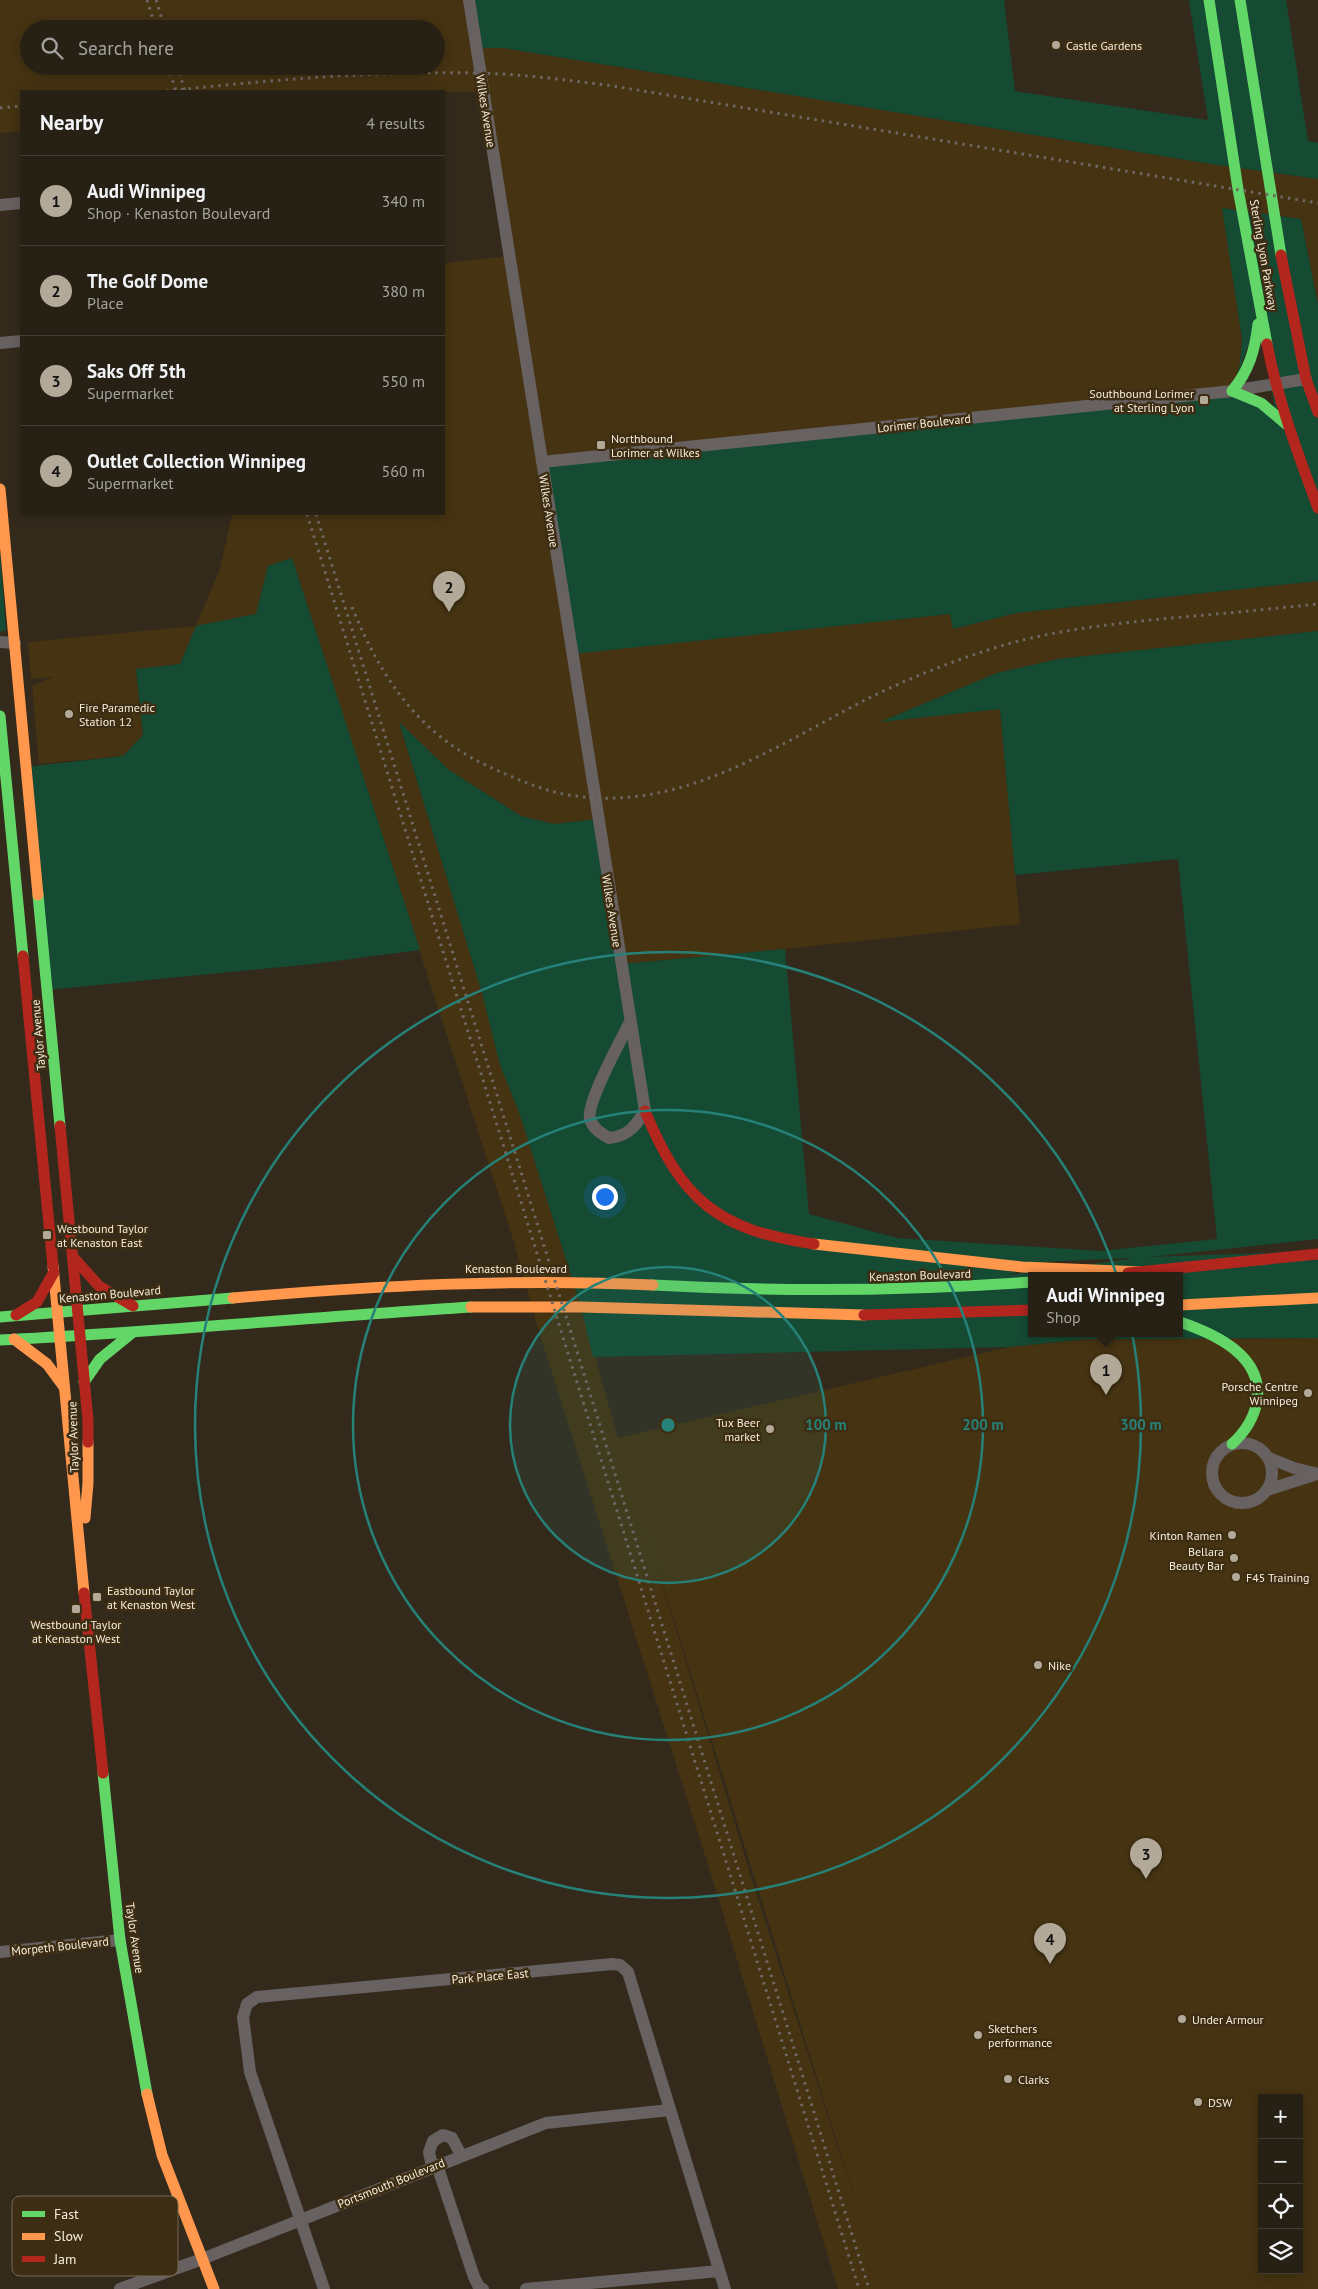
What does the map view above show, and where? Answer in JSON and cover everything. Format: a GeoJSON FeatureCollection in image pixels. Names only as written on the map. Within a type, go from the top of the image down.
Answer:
{"type":"FeatureCollection","features":[{"type":"Feature","properties":{"kind":"main road","name":"Sterling Lyon Parkway"},"geometry":{"type":"LineString","coordinates":[[1209,0],[1238,188],[1275,385],[1286,425],[1318,508]]}},
{"type":"Feature","properties":{"kind":"main road","name":"Sterling Lyon Parkway"},"geometry":{"type":"LineString","coordinates":[[1240,0],[1269,195],[1306,379],[1318,412]]}},
{"type":"Feature","properties":{"kind":"main road"},"geometry":{"type":"LineString","coordinates":[[1260,311],[1257,340],[1250,366],[1242,380],[1232,391],[1250,397],[1275,411],[1286,425]]}},
{"type":"Feature","properties":{"kind":"main road","name":"Taylor Avenue"},"geometry":{"type":"LineString","coordinates":[[0,489],[89,1442],[83,1579]]}},
{"type":"Feature","properties":{"kind":"main road","name":"Taylor Avenue"},"geometry":{"type":"LineString","coordinates":[[0,716],[4,787],[59,1313],[64,1387],[120,1940],[149,2106],[162,2155],[178,2196]]}},
{"type":"Feature","properties":{"kind":"main road"},"geometry":{"type":"LineString","coordinates":[[645,1111],[663,1153],[690,1191],[711,1210],[736,1224],[776,1236],[817,1244],[1040,1268],[1142,1272],[1318,1254]]}},
{"type":"Feature","properties":{"kind":"main road"},"geometry":{"type":"LineString","coordinates":[[73,1257],[82,1271],[98,1286],[115,1298],[133,1306]]}},
{"type":"Feature","properties":{"kind":"main road"},"geometry":{"type":"LineString","coordinates":[[14,1316],[29,1309],[37,1302],[54,1272]]}},
{"type":"Feature","properties":{"kind":"main road","name":"Kenaston Boulevard"},"geometry":{"type":"LineString","coordinates":[[0,1317],[336,1289],[468,1282],[573,1281],[687,1287],[854,1291],[952,1288],[1028,1282]]}},
{"type":"Feature","properties":{"kind":"main road"},"geometry":{"type":"LineString","coordinates":[[1183,1305],[1318,1298]]}},
{"type":"Feature","properties":{"kind":"main road"},"geometry":{"type":"LineString","coordinates":[[0,1340],[132,1333],[317,1316],[474,1307],[580,1307],[846,1316],[1028,1310]]}},
{"type":"Feature","properties":{"kind":"main road"},"geometry":{"type":"LineString","coordinates":[[1183,1323],[1219,1337],[1234,1347],[1246,1358],[1256,1378],[1258,1400],[1252,1420],[1244,1434],[1232,1444]]}},
{"type":"Feature","properties":{"kind":"main road"},"geometry":{"type":"LineString","coordinates":[[84,1382],[100,1359],[132,1333]]}},
{"type":"Feature","properties":{"kind":"main road"},"geometry":{"type":"LineString","coordinates":[[14,1339],[47,1364],[64,1387]]}},
{"type":"Feature","properties":{"kind":"main road","name":"Taylor Avenue"},"geometry":{"type":"LineString","coordinates":[[178,2197],[214,2289]]}},
{"type":"Feature","properties":{"kind":"street","name":"Wilkes Avenue"},"geometry":{"type":"LineString","coordinates":[[469,0],[645,1111]]}},
{"type":"Feature","properties":{"kind":"street"},"geometry":{"type":"LineString","coordinates":[[0,205],[20,203]]}},
{"type":"Feature","properties":{"kind":"street"},"geometry":{"type":"LineString","coordinates":[[0,343],[20,341]]}},
{"type":"Feature","properties":{"kind":"street","name":"Lorimer Boulevard"},"geometry":{"type":"LineString","coordinates":[[542,462],[1232,391],[1306,379]]}},
{"type":"Feature","properties":{"kind":"street"},"geometry":{"type":"LineString","coordinates":[[0,642],[14,643]]}},
{"type":"Feature","properties":{"kind":"street"},"geometry":{"type":"LineString","coordinates":[[4,787],[28,785]]}},
{"type":"Feature","properties":{"kind":"street"},"geometry":{"type":"LineString","coordinates":[[630,1022],[592,1103],[590,1118],[597,1131],[609,1138],[618,1137],[632,1130],[645,1111]]}},
{"type":"Feature","properties":{"kind":"street"},"geometry":{"type":"LineString","coordinates":[[1245,1443],[1254,1445],[1269,1458],[1318,1474],[1270,1489],[1256,1500],[1247,1503],[1236,1503],[1219,1493],[1214,1484],[1212,1474],[1213,1464],[1218,1455],[1232,1444],[1245,1443]]}},
{"type":"Feature","properties":{"kind":"street"},"geometry":{"type":"LineString","coordinates":[[1269,1458],[1272,1468],[1270,1489]]}},
{"type":"Feature","properties":{"kind":"street","name":"Morpeth Boulevard"},"geometry":{"type":"LineString","coordinates":[[0,1952],[120,1940]]}},
{"type":"Feature","properties":{"kind":"street","name":"Park Place East"},"geometry":{"type":"LineString","coordinates":[[324,2289],[250,2072],[243,2017],[247,2004],[257,1997],[612,1964],[620,1965],[628,1972],[725,2289]]}},
{"type":"Feature","properties":{"kind":"street","name":"Portsmouth Boulevard"},"geometry":{"type":"LineString","coordinates":[[178,2268],[546,2123],[670,2110]]}},
{"type":"Feature","properties":{"kind":"street"},"geometry":{"type":"LineString","coordinates":[[461,2155],[452,2138],[443,2135],[433,2140],[429,2152],[474,2277],[479,2287],[483,2289]]}},
{"type":"Feature","properties":{"kind":"street"},"geometry":{"type":"LineString","coordinates":[[526,2289],[719,2271]]}},
{"type":"Feature","properties":{"kind":"street","name":"Portsmouth Boulevard"},"geometry":{"type":"LineString","coordinates":[[120,2289],[156,2276]]}},
{"type":"Feature","properties":{"kind":"shaded area"},"geometry":{"type":"Polygon","coordinates":[[[0,0],[469,0],[477,48],[504,48],[1217,165],[1318,179],[1318,305],[1301,219],[1223,208],[1242,339],[1240,364],[1232,391],[597,651],[950,614],[954,629],[1016,613],[1318,581],[1318,631],[1058,659],[997,673],[882,721],[1000,709],[1020,924],[622,964],[598,819],[554,824],[521,816],[449,770],[399,723],[581,1307],[618,1438],[1009,1347],[1086,1339],[1318,1338],[1318,2289],[838,2289],[709,1868],[540,1335],[512,1236],[292,558],[268,566],[256,614],[196,626],[220,568],[232,515],[445,515],[445,263],[509,256],[483,92],[445,92],[445,90],[20,90],[20,131],[0,133],[0,0]],[[646,1530],[751,1877],[866,2235],[646,1530]]]}},
{"type":"Feature","properties":{"kind":"shaded area"},"geometry":{"type":"Polygon","coordinates":[[[196,626],[180,664],[136,669],[143,735],[123,756],[39,764],[32,686],[53,677],[31,679],[28,642],[196,626]]]}},
{"type":"Feature","properties":{"kind":"green space"},"geometry":{"type":"Polygon","coordinates":[[[469,0],[1004,0],[1015,91],[1208,120],[1189,0],[1286,0],[1308,141],[1318,143],[1318,179],[1217,165],[504,48],[476,48],[469,0]]]}},
{"type":"Feature","properties":{"kind":"green space"},"geometry":{"type":"Polygon","coordinates":[[[1222,208],[1301,219],[1318,305],[1318,581],[1016,613],[953,629],[950,614],[572,654],[542,462],[1232,391],[1240,364],[1242,339],[1222,208]],[[1260,313],[1232,391],[1275,411],[1260,313]]]}},
{"type":"Feature","properties":{"kind":"green space"},"geometry":{"type":"Polygon","coordinates":[[[0,550],[6,630],[2,632],[0,631],[0,550]]]}},
{"type":"Feature","properties":{"kind":"green space"},"geometry":{"type":"Polygon","coordinates":[[[292,558],[420,950],[313,964],[47,990],[26,767],[123,756],[143,735],[136,669],[180,664],[196,626],[256,614],[268,566],[292,558]]]}},
{"type":"Feature","properties":{"kind":"green space"},"geometry":{"type":"Polygon","coordinates":[[[1318,631],[1318,1239],[1150,1257],[1318,1251],[1318,1338],[1086,1339],[1009,1347],[593,1357],[581,1307],[520,1115],[500,1065],[482,993],[399,722],[449,770],[521,816],[554,824],[598,819],[630,1024],[622,964],[785,949],[809,1214],[897,1238],[1100,1251],[1217,1239],[1178,859],[1015,875],[1000,709],[880,722],[997,673],[1058,659],[1318,631]]]}},
{"type":"Feature","properties":{"kind":"railway"},"geometry":{"type":"LineString","coordinates":[[147,0],[153,20]]}},
{"type":"Feature","properties":{"kind":"railway"},"geometry":{"type":"LineString","coordinates":[[156,0],[162,20]]}},
{"type":"Feature","properties":{"kind":"railway"},"geometry":{"type":"LineString","coordinates":[[445,73],[526,76],[607,85],[1318,203]]}},
{"type":"Feature","properties":{"kind":"railway"},"geometry":{"type":"LineString","coordinates":[[171,75],[176,90]]}},
{"type":"Feature","properties":{"kind":"railway"},"geometry":{"type":"LineString","coordinates":[[180,75],[185,90]]}},
{"type":"Feature","properties":{"kind":"railway"},"geometry":{"type":"LineString","coordinates":[[177,90],[361,75]]}},
{"type":"Feature","properties":{"kind":"railway"},"geometry":{"type":"LineString","coordinates":[[0,108],[20,106]]}},
{"type":"Feature","properties":{"kind":"railway"},"geometry":{"type":"LineString","coordinates":[[307,515],[859,2289]]}},
{"type":"Feature","properties":{"kind":"railway"},"geometry":{"type":"LineString","coordinates":[[316,515],[869,2289]]}},
{"type":"Feature","properties":{"kind":"railway"},"geometry":{"type":"LineString","coordinates":[[352,607],[364,635],[392,684],[428,726],[449,743],[473,759],[539,787],[563,794],[606,798],[646,795],[686,786],[724,772],[762,755],[903,682],[963,658],[1016,642],[1104,625],[1318,604]]}},
{"type":"Feature","properties":{"kind":"traffic: fast"},"geometry":{"type":"LineString","coordinates":[[1209,0],[1238,189],[1267,344]]}},
{"type":"Feature","properties":{"kind":"traffic: fast"},"geometry":{"type":"LineString","coordinates":[[1240,0],[1281,255]]}},
{"type":"Feature","properties":{"kind":"traffic: fast"},"geometry":{"type":"LineString","coordinates":[[1258,324],[1255,343],[1247,368],[1232,391],[1261,403],[1286,424]]}},
{"type":"Feature","properties":{"kind":"traffic: fast"},"geometry":{"type":"LineString","coordinates":[[0,716],[23,956]]}},
{"type":"Feature","properties":{"kind":"traffic: fast"},"geometry":{"type":"LineString","coordinates":[[38,895],[60,1126]]}},
{"type":"Feature","properties":{"kind":"traffic: fast"},"geometry":{"type":"LineString","coordinates":[[653,1285],[843,1290],[1028,1282]]}},
{"type":"Feature","properties":{"kind":"traffic: fast"},"geometry":{"type":"LineString","coordinates":[[0,1317],[233,1298]]}},
{"type":"Feature","properties":{"kind":"traffic: fast"},"geometry":{"type":"LineString","coordinates":[[0,1340],[471,1307]]}},
{"type":"Feature","properties":{"kind":"traffic: fast"},"geometry":{"type":"LineString","coordinates":[[1183,1323],[1222,1340],[1245,1359],[1253,1371],[1257,1385],[1256,1408],[1248,1425],[1232,1444]]}},
{"type":"Feature","properties":{"kind":"traffic: fast"},"geometry":{"type":"LineString","coordinates":[[84,1382],[100,1359],[132,1333]]}},
{"type":"Feature","properties":{"kind":"traffic: fast"},"geometry":{"type":"LineString","coordinates":[[103,1773],[120,1940],[147,2094]]}},
{"type":"Feature","properties":{"kind":"traffic: slow"},"geometry":{"type":"LineString","coordinates":[[0,489],[38,895]]}},
{"type":"Feature","properties":{"kind":"traffic: slow"},"geometry":{"type":"LineString","coordinates":[[814,1244],[1022,1267],[1142,1272]]}},
{"type":"Feature","properties":{"kind":"traffic: slow"},"geometry":{"type":"LineString","coordinates":[[53,1266],[84,1593]]}},
{"type":"Feature","properties":{"kind":"traffic: slow"},"geometry":{"type":"LineString","coordinates":[[233,1298],[443,1284],[548,1282],[653,1285]]}},
{"type":"Feature","properties":{"kind":"traffic: slow"},"geometry":{"type":"LineString","coordinates":[[1183,1305],[1318,1298]]}},
{"type":"Feature","properties":{"kind":"traffic: slow"},"geometry":{"type":"LineString","coordinates":[[471,1307],[581,1307],[864,1315]]}},
{"type":"Feature","properties":{"kind":"traffic: slow"},"geometry":{"type":"LineString","coordinates":[[14,1339],[47,1364],[64,1387]]}},
{"type":"Feature","properties":{"kind":"traffic: slow"},"geometry":{"type":"LineString","coordinates":[[85,1518],[88,1483],[88,1442]]}},
{"type":"Feature","properties":{"kind":"traffic: slow"},"geometry":{"type":"LineString","coordinates":[[147,2094],[162,2155],[178,2196]]}},
{"type":"Feature","properties":{"kind":"traffic: slow"},"geometry":{"type":"LineString","coordinates":[[178,2196],[214,2289]]}},
{"type":"Feature","properties":{"kind":"traffic: jam"},"geometry":{"type":"LineString","coordinates":[[1281,255],[1306,379],[1318,412]]}},
{"type":"Feature","properties":{"kind":"traffic: jam"},"geometry":{"type":"LineString","coordinates":[[1267,344],[1283,407],[1318,508]]}},
{"type":"Feature","properties":{"kind":"traffic: jam"},"geometry":{"type":"LineString","coordinates":[[23,956],[53,1266]]}},
{"type":"Feature","properties":{"kind":"traffic: jam"},"geometry":{"type":"LineString","coordinates":[[645,1111],[673,1167],[689,1189],[707,1206],[728,1219],[752,1230],[780,1238],[814,1244]]}},
{"type":"Feature","properties":{"kind":"traffic: jam"},"geometry":{"type":"LineString","coordinates":[[60,1126],[88,1420],[88,1442]]}},
{"type":"Feature","properties":{"kind":"traffic: jam"},"geometry":{"type":"LineString","coordinates":[[1138,1272],[1318,1254]]}},
{"type":"Feature","properties":{"kind":"traffic: jam"},"geometry":{"type":"LineString","coordinates":[[73,1257],[99,1286],[133,1306]]}},
{"type":"Feature","properties":{"kind":"traffic: jam"},"geometry":{"type":"LineString","coordinates":[[16,1315],[37,1302],[54,1272]]}},
{"type":"Feature","properties":{"kind":"traffic: jam"},"geometry":{"type":"LineString","coordinates":[[864,1315],[1028,1310]]}},
{"type":"Feature","properties":{"kind":"traffic: jam"},"geometry":{"type":"LineString","coordinates":[[84,1593],[103,1773]]}},
{"type":"Feature","properties":{"kind":"place","name":"Castle Gardens"},"geometry":{"type":"Point","coordinates":[1056,45]}},
{"type":"Feature","properties":{"kind":"place","name":"Southbound Lorimer at Sterling Lyon"},"geometry":{"type":"Point","coordinates":[1204,400]}},
{"type":"Feature","properties":{"kind":"place","name":"Northbound Lorimer at Wilkes"},"geometry":{"type":"Point","coordinates":[601,445]}},
{"type":"Feature","properties":{"kind":"place","name":"The Golf Dome"},"geometry":{"type":"Point","coordinates":[449,612]}},
{"type":"Feature","properties":{"kind":"place","name":"Fire Paramedic Station 12"},"geometry":{"type":"Point","coordinates":[69,714]}},
{"type":"Feature","properties":{"kind":"place","name":"Westbound Taylor at Kenaston East"},"geometry":{"type":"Point","coordinates":[47,1235]}},
{"type":"Feature","properties":{"kind":"place","name":"Porsche Centre Winnipeg"},"geometry":{"type":"Point","coordinates":[1308,1393]}},
{"type":"Feature","properties":{"kind":"place","name":"Audi Winnipeg"},"geometry":{"type":"Point","coordinates":[1106,1395]}},
{"type":"Feature","properties":{"kind":"place","name":"Tux Beer market"},"geometry":{"type":"Point","coordinates":[770,1429]}},
{"type":"Feature","properties":{"kind":"place","name":"Kinton Ramen"},"geometry":{"type":"Point","coordinates":[1232,1535]}},
{"type":"Feature","properties":{"kind":"place","name":"Bellara Beauty Bar"},"geometry":{"type":"Point","coordinates":[1234,1558]}},
{"type":"Feature","properties":{"kind":"place","name":"F45 Training"},"geometry":{"type":"Point","coordinates":[1236,1577]}},
{"type":"Feature","properties":{"kind":"place","name":"Eastbound Taylor at Kenaston West"},"geometry":{"type":"Point","coordinates":[97,1597]}},
{"type":"Feature","properties":{"kind":"place","name":"Westbound Taylor at Kenaston West"},"geometry":{"type":"Point","coordinates":[76,1609]}},
{"type":"Feature","properties":{"kind":"place","name":"Nike"},"geometry":{"type":"Point","coordinates":[1038,1665]}},
{"type":"Feature","properties":{"kind":"place","name":"Saks Off 5th"},"geometry":{"type":"Point","coordinates":[1146,1879]}},
{"type":"Feature","properties":{"kind":"place","name":"Outlet Collection Winnipeg"},"geometry":{"type":"Point","coordinates":[1050,1964]}},
{"type":"Feature","properties":{"kind":"place","name":"Under Armour"},"geometry":{"type":"Point","coordinates":[1182,2019]}},
{"type":"Feature","properties":{"kind":"place","name":"Sketchers performance"},"geometry":{"type":"Point","coordinates":[978,2035]}},
{"type":"Feature","properties":{"kind":"place","name":"Clarks"},"geometry":{"type":"Point","coordinates":[1008,2079]}},
{"type":"Feature","properties":{"kind":"place","name":"DSW"},"geometry":{"type":"Point","coordinates":[1198,2102]}}]}
